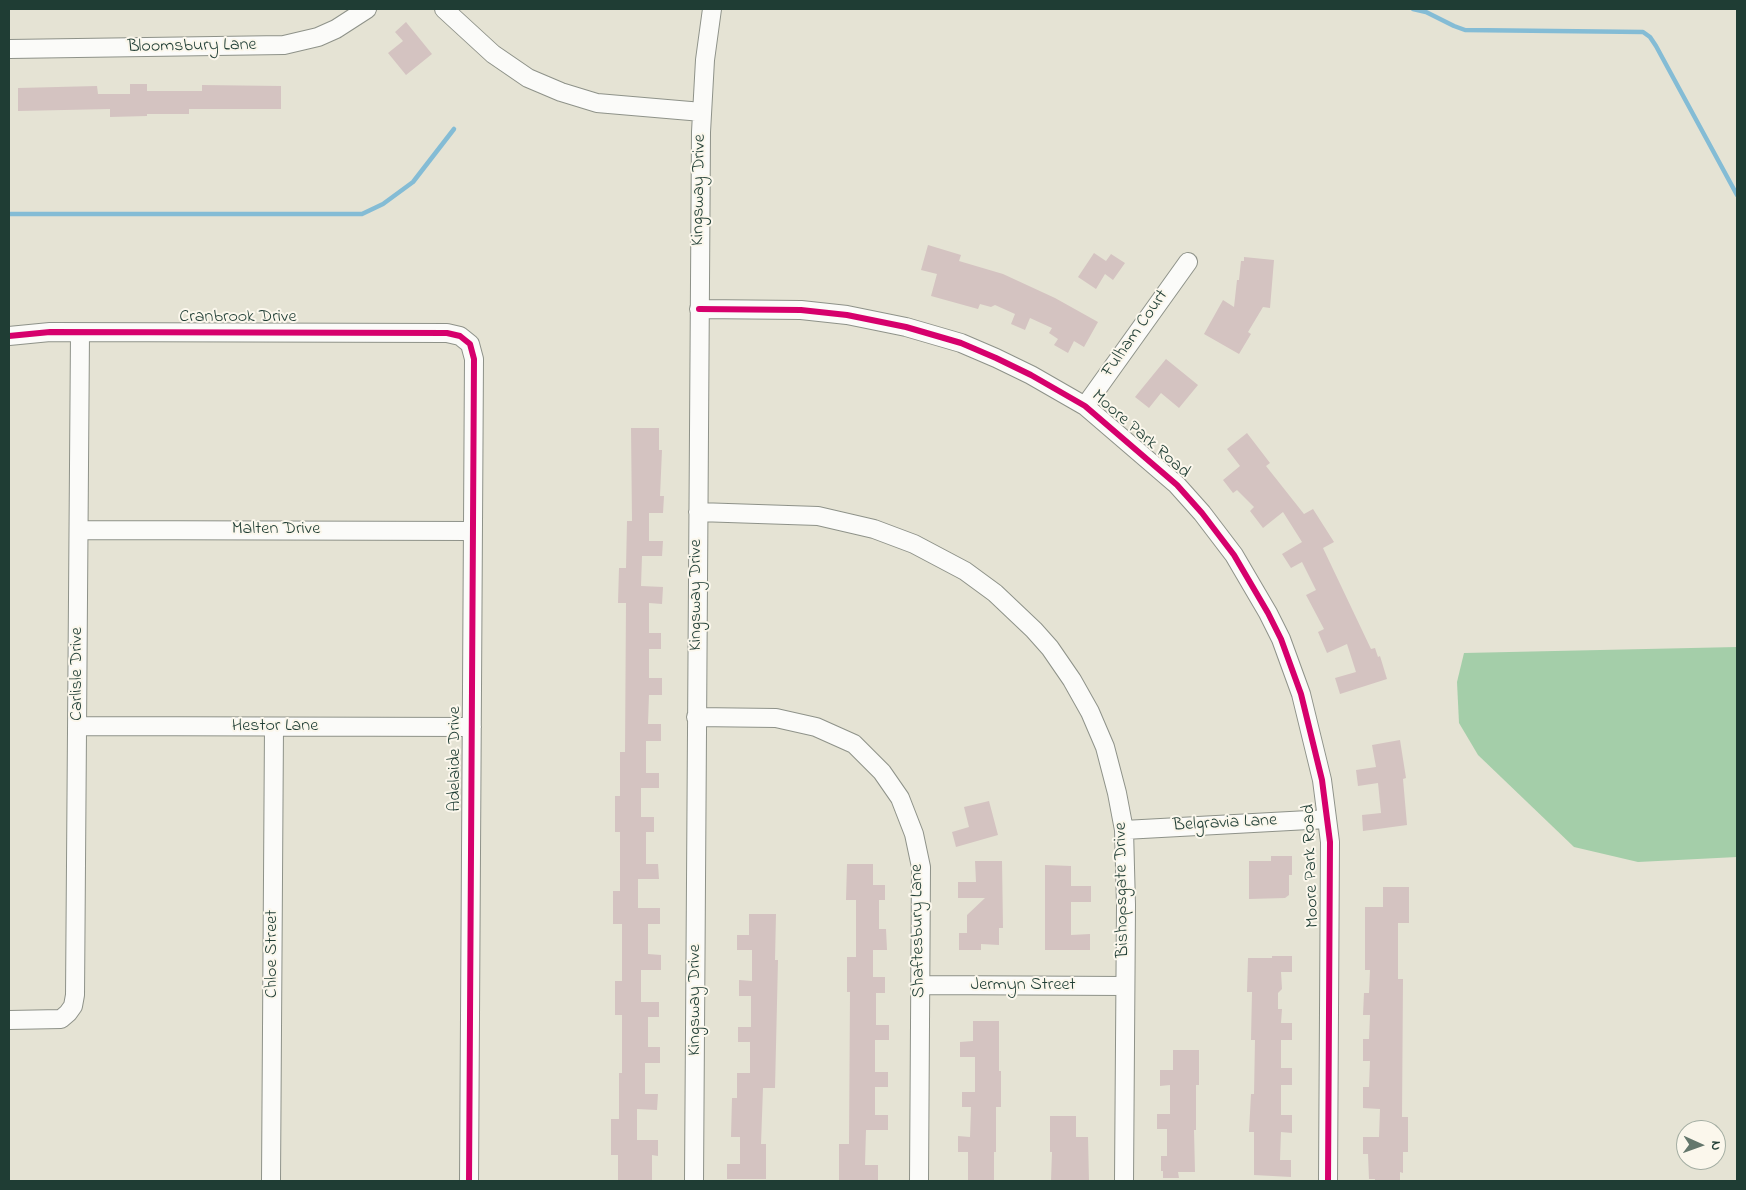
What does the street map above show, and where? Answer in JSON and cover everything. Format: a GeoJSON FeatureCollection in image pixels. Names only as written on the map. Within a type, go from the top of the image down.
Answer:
{"type":"FeatureCollection","features":[{"type":"Feature","properties":{"kind":"street","name":"Bloomsbury Lane"},"geometry":{"type":"LineString","coordinates":[[9,49],[284,45],[328,33],[352,20],[367,9]]}},
{"type":"Feature","properties":{"kind":"street"},"geometry":{"type":"LineString","coordinates":[[444,9],[493,54],[528,78],[561,92],[597,103],[702,112]]}},
{"type":"Feature","properties":{"kind":"street","name":"Kingsway Drive"},"geometry":{"type":"LineString","coordinates":[[694,1181],[697,991],[696,717],[702,112],[705,60],[712,9]]}},
{"type":"Feature","properties":{"kind":"street","name":"Fulham Court"},"geometry":{"type":"LineString","coordinates":[[1085,406],[1188,262]]}},
{"type":"Feature","properties":{"kind":"street","name":"Moore Park Road"},"geometry":{"type":"LineString","coordinates":[[699,309],[801,310],[848,315],[890,323],[961,343],[996,358],[1031,375],[1085,406],[1177,485],[1202,513],[1234,555],[1281,639],[1301,694],[1322,780],[1330,842],[1328,1181]]}},
{"type":"Feature","properties":{"kind":"street","name":"Cranbrook Drive"},"geometry":{"type":"LineString","coordinates":[[9,336],[32,332],[447,333],[460,336],[466,340]]}},
{"type":"Feature","properties":{"kind":"street","name":"Carlisle Drive"},"geometry":{"type":"LineString","coordinates":[[9,1020],[60,1019],[73,1006],[75,994],[80,333]]}},
{"type":"Feature","properties":{"kind":"street","name":"Adelaide Drive"},"geometry":{"type":"LineString","coordinates":[[466,340],[473,351],[474,359],[469,1181]]}},
{"type":"Feature","properties":{"kind":"street","name":"Bishopsgate Drive"},"geometry":{"type":"LineString","coordinates":[[698,512],[818,516],[856,524],[898,537],[931,552],[965,571],[987,587],[1034,630],[1050,648],[1072,680],[1090,712],[1105,747],[1124,830],[1126,868],[1124,1181]]}},
{"type":"Feature","properties":{"kind":"street","name":"Malten Drive"},"geometry":{"type":"LineString","coordinates":[[79,530],[473,531]]}},
{"type":"Feature","properties":{"kind":"street","name":"Shaftesbury Lane"},"geometry":{"type":"LineString","coordinates":[[696,717],[776,718],[816,727],[854,744],[882,772],[900,798],[914,834],[921,866],[919,1181]]}},
{"type":"Feature","properties":{"kind":"street","name":"Hestor Lane"},"geometry":{"type":"LineString","coordinates":[[78,726],[472,727]]}},
{"type":"Feature","properties":{"kind":"street","name":"Chloe Street"},"geometry":{"type":"LineString","coordinates":[[271,1181],[274,727]]}},
{"type":"Feature","properties":{"kind":"street","name":"Belgravia Lane"},"geometry":{"type":"LineString","coordinates":[[1124,830],[1327,820]]}},
{"type":"Feature","properties":{"kind":"street","name":"Jermyn Street"},"geometry":{"type":"LineString","coordinates":[[920,985],[1125,986]]}},
{"type":"Feature","properties":{"kind":"green space"},"geometry":{"type":"Polygon","coordinates":[[[1737,647],[1737,857],[1638,862],[1574,847],[1478,755],[1459,723],[1457,682],[1464,653],[1737,647]]]}},
{"type":"Feature","properties":{"kind":"building"},"geometry":{"type":"Polygon","coordinates":[[[406,22],[432,54],[406,75],[388,53],[403,41],[395,32],[406,22]]]}},
{"type":"Feature","properties":{"kind":"building"},"geometry":{"type":"Polygon","coordinates":[[[130,84],[147,84],[147,91],[202,91],[202,85],[281,86],[281,109],[189,109],[189,114],[147,114],[147,116],[110,117],[110,109],[18,111],[18,88],[97,86],[98,94],[130,94],[130,84]]]}},
{"type":"Feature","properties":{"kind":"building"},"geometry":{"type":"Polygon","coordinates":[[[928,245],[961,255],[959,261],[1003,274],[1055,298],[1098,322],[1084,347],[1074,341],[1068,353],[1054,345],[1058,339],[1049,333],[1052,328],[1030,318],[1025,330],[1011,324],[1015,314],[995,305],[991,307],[980,304],[978,309],[931,296],[937,274],[921,270],[928,245]]]}},
{"type":"Feature","properties":{"kind":"building"},"geometry":{"type":"Polygon","coordinates":[[[1094,253],[1106,261],[1111,254],[1125,263],[1113,280],[1105,274],[1096,289],[1078,277],[1094,253]]]}},
{"type":"Feature","properties":{"kind":"building"},"geometry":{"type":"Polygon","coordinates":[[[1244,257],[1274,260],[1270,308],[1263,307],[1248,332],[1251,334],[1239,354],[1204,334],[1223,300],[1234,307],[1237,280],[1239,280],[1241,261],[1244,261],[1244,257]]]}},
{"type":"Feature","properties":{"kind":"building"},"geometry":{"type":"Polygon","coordinates":[[[1166,359],[1198,385],[1179,408],[1161,393],[1149,408],[1135,397],[1166,359]]]}},
{"type":"Feature","properties":{"kind":"building"},"geometry":{"type":"Polygon","coordinates":[[[631,428],[659,428],[659,450],[662,450],[660,496],[664,496],[663,513],[649,513],[649,541],[663,541],[662,556],[642,556],[641,586],[663,587],[662,604],[649,603],[649,633],[661,633],[661,649],[649,649],[649,678],[662,678],[662,695],[649,695],[648,724],[661,724],[661,741],[646,741],[646,773],[659,773],[659,788],[641,788],[641,817],[654,817],[654,832],[646,832],[646,864],[658,864],[659,879],[638,879],[638,908],[660,908],[660,924],[648,924],[648,954],[661,955],[661,970],[641,970],[641,1002],[659,1002],[659,1017],[648,1017],[648,1047],[660,1047],[660,1063],[645,1063],[645,1094],[658,1094],[657,1110],[637,1109],[637,1140],[658,1140],[658,1156],[652,1155],[652,1181],[618,1181],[618,1155],[611,1155],[611,1119],[619,1119],[619,1073],[622,1073],[622,1015],[615,1015],[615,981],[622,981],[622,924],[613,924],[613,891],[620,891],[620,832],[615,832],[615,796],[620,796],[620,752],[625,752],[626,603],[618,603],[619,568],[626,568],[627,521],[632,521],[631,428]]]}},
{"type":"Feature","properties":{"kind":"building"},"geometry":{"type":"Polygon","coordinates":[[[1247,433],[1270,463],[1266,466],[1304,514],[1313,509],[1334,542],[1323,548],[1371,649],[1375,648],[1378,657],[1380,656],[1387,679],[1340,694],[1335,678],[1356,672],[1347,644],[1327,653],[1318,632],[1324,629],[1306,595],[1316,590],[1302,562],[1291,568],[1282,554],[1302,542],[1283,512],[1263,528],[1250,511],[1254,507],[1237,490],[1233,493],[1223,480],[1240,466],[1227,449],[1247,433]]]}},
{"type":"Feature","properties":{"kind":"building"},"geometry":{"type":"Polygon","coordinates":[[[1400,740],[1406,778],[1403,779],[1407,825],[1363,831],[1362,815],[1381,813],[1378,783],[1358,786],[1356,770],[1376,767],[1372,745],[1400,740]]]}},
{"type":"Feature","properties":{"kind":"building"},"geometry":{"type":"Polygon","coordinates":[[[989,801],[998,835],[956,847],[952,832],[969,827],[964,807],[989,801]]]}},
{"type":"Feature","properties":{"kind":"building"},"geometry":{"type":"Polygon","coordinates":[[[1271,856],[1292,856],[1292,875],[1289,875],[1289,895],[1285,898],[1249,899],[1249,861],[1271,861],[1271,856]]]}},
{"type":"Feature","properties":{"kind":"building"},"geometry":{"type":"Polygon","coordinates":[[[975,861],[1002,861],[1003,928],[999,928],[999,945],[981,944],[981,950],[959,950],[959,933],[967,933],[967,915],[985,898],[958,898],[958,882],[976,882],[975,861]]]}},
{"type":"Feature","properties":{"kind":"building"},"geometry":{"type":"Polygon","coordinates":[[[847,864],[873,864],[873,885],[885,885],[885,900],[879,900],[879,929],[886,929],[887,950],[873,950],[873,977],[885,977],[885,993],[876,993],[876,1025],[889,1025],[889,1040],[875,1040],[875,1072],[888,1072],[888,1087],[875,1087],[875,1115],[888,1115],[888,1130],[866,1130],[865,1165],[878,1165],[878,1180],[839,1180],[839,1144],[849,1144],[850,992],[847,992],[847,957],[856,957],[856,900],[846,900],[847,864]]]}},
{"type":"Feature","properties":{"kind":"building"},"geometry":{"type":"Polygon","coordinates":[[[1045,865],[1071,866],[1071,886],[1091,886],[1091,902],[1071,902],[1071,935],[1090,934],[1090,950],[1045,950],[1045,865]]]}},
{"type":"Feature","properties":{"kind":"building"},"geometry":{"type":"Polygon","coordinates":[[[1383,887],[1409,887],[1409,923],[1398,923],[1398,979],[1403,979],[1402,1117],[1408,1117],[1408,1152],[1403,1152],[1403,1173],[1400,1172],[1400,1181],[1375,1181],[1375,1179],[1369,1179],[1368,1154],[1363,1154],[1363,1137],[1379,1137],[1380,1109],[1363,1108],[1363,1087],[1369,1087],[1370,1061],[1363,1061],[1363,1039],[1369,1039],[1370,1015],[1363,1015],[1364,993],[1369,993],[1370,970],[1365,970],[1365,907],[1383,907],[1383,887]]]}},
{"type":"Feature","properties":{"kind":"building"},"geometry":{"type":"Polygon","coordinates":[[[749,914],[776,914],[775,960],[778,960],[775,1088],[763,1088],[761,1144],[766,1144],[766,1179],[727,1179],[727,1164],[740,1164],[740,1137],[731,1137],[732,1098],[737,1098],[737,1073],[750,1073],[750,1042],[738,1042],[738,1027],[751,1027],[751,996],[739,996],[739,980],[752,981],[752,950],[737,950],[737,935],[749,935],[749,914]]]}},
{"type":"Feature","properties":{"kind":"building"},"geometry":{"type":"Polygon","coordinates":[[[1272,956],[1292,956],[1292,972],[1281,972],[1282,989],[1278,993],[1278,1009],[1282,1009],[1281,1023],[1292,1023],[1292,1040],[1281,1040],[1281,1068],[1292,1068],[1292,1085],[1281,1085],[1281,1115],[1292,1115],[1292,1133],[1281,1132],[1280,1160],[1291,1160],[1291,1177],[1254,1175],[1254,1132],[1249,1132],[1251,1094],[1254,1094],[1255,1040],[1251,1040],[1252,992],[1247,992],[1248,958],[1272,958],[1272,956]]]}},
{"type":"Feature","properties":{"kind":"building"},"geometry":{"type":"Polygon","coordinates":[[[973,1021],[999,1021],[1001,1107],[996,1107],[994,1181],[968,1181],[968,1152],[958,1152],[958,1136],[970,1137],[971,1107],[962,1107],[962,1092],[975,1092],[975,1057],[960,1057],[960,1042],[973,1041],[973,1021]]]}},
{"type":"Feature","properties":{"kind":"building"},"geometry":{"type":"Polygon","coordinates":[[[1173,1050],[1199,1050],[1199,1085],[1196,1085],[1196,1130],[1194,1130],[1195,1172],[1178,1172],[1179,1178],[1163,1178],[1161,1156],[1167,1156],[1167,1129],[1157,1129],[1157,1114],[1170,1114],[1170,1085],[1160,1086],[1160,1070],[1173,1070],[1173,1050]]]}},
{"type":"Feature","properties":{"kind":"building"},"geometry":{"type":"Polygon","coordinates":[[[1050,1116],[1076,1116],[1076,1137],[1088,1137],[1089,1181],[1051,1181],[1050,1116]]]}},
{"type":"Feature","properties":{"kind":"waterway"},"geometry":{"type":"LineString","coordinates":[[1413,9],[1426,12],[1465,30],[1643,32],[1650,37],[1656,46],[1737,195]]}},
{"type":"Feature","properties":{"kind":"waterway"},"geometry":{"type":"LineString","coordinates":[[9,214],[362,214],[383,204],[413,182],[454,129]]}},
{"type":"Feature","properties":{"kind":"cycle path"},"geometry":{"type":"LineString","coordinates":[[699,309],[801,310],[847,315],[906,327],[961,343],[996,358],[1031,375],[1085,406],[1177,485],[1202,513],[1234,555],[1281,639],[1301,694],[1322,780],[1330,842],[1328,1181]]}},
{"type":"Feature","properties":{"kind":"cycle path"},"geometry":{"type":"LineString","coordinates":[[9,336],[50,332],[447,333],[460,336],[470,344],[474,359],[469,1181]]}}]}
